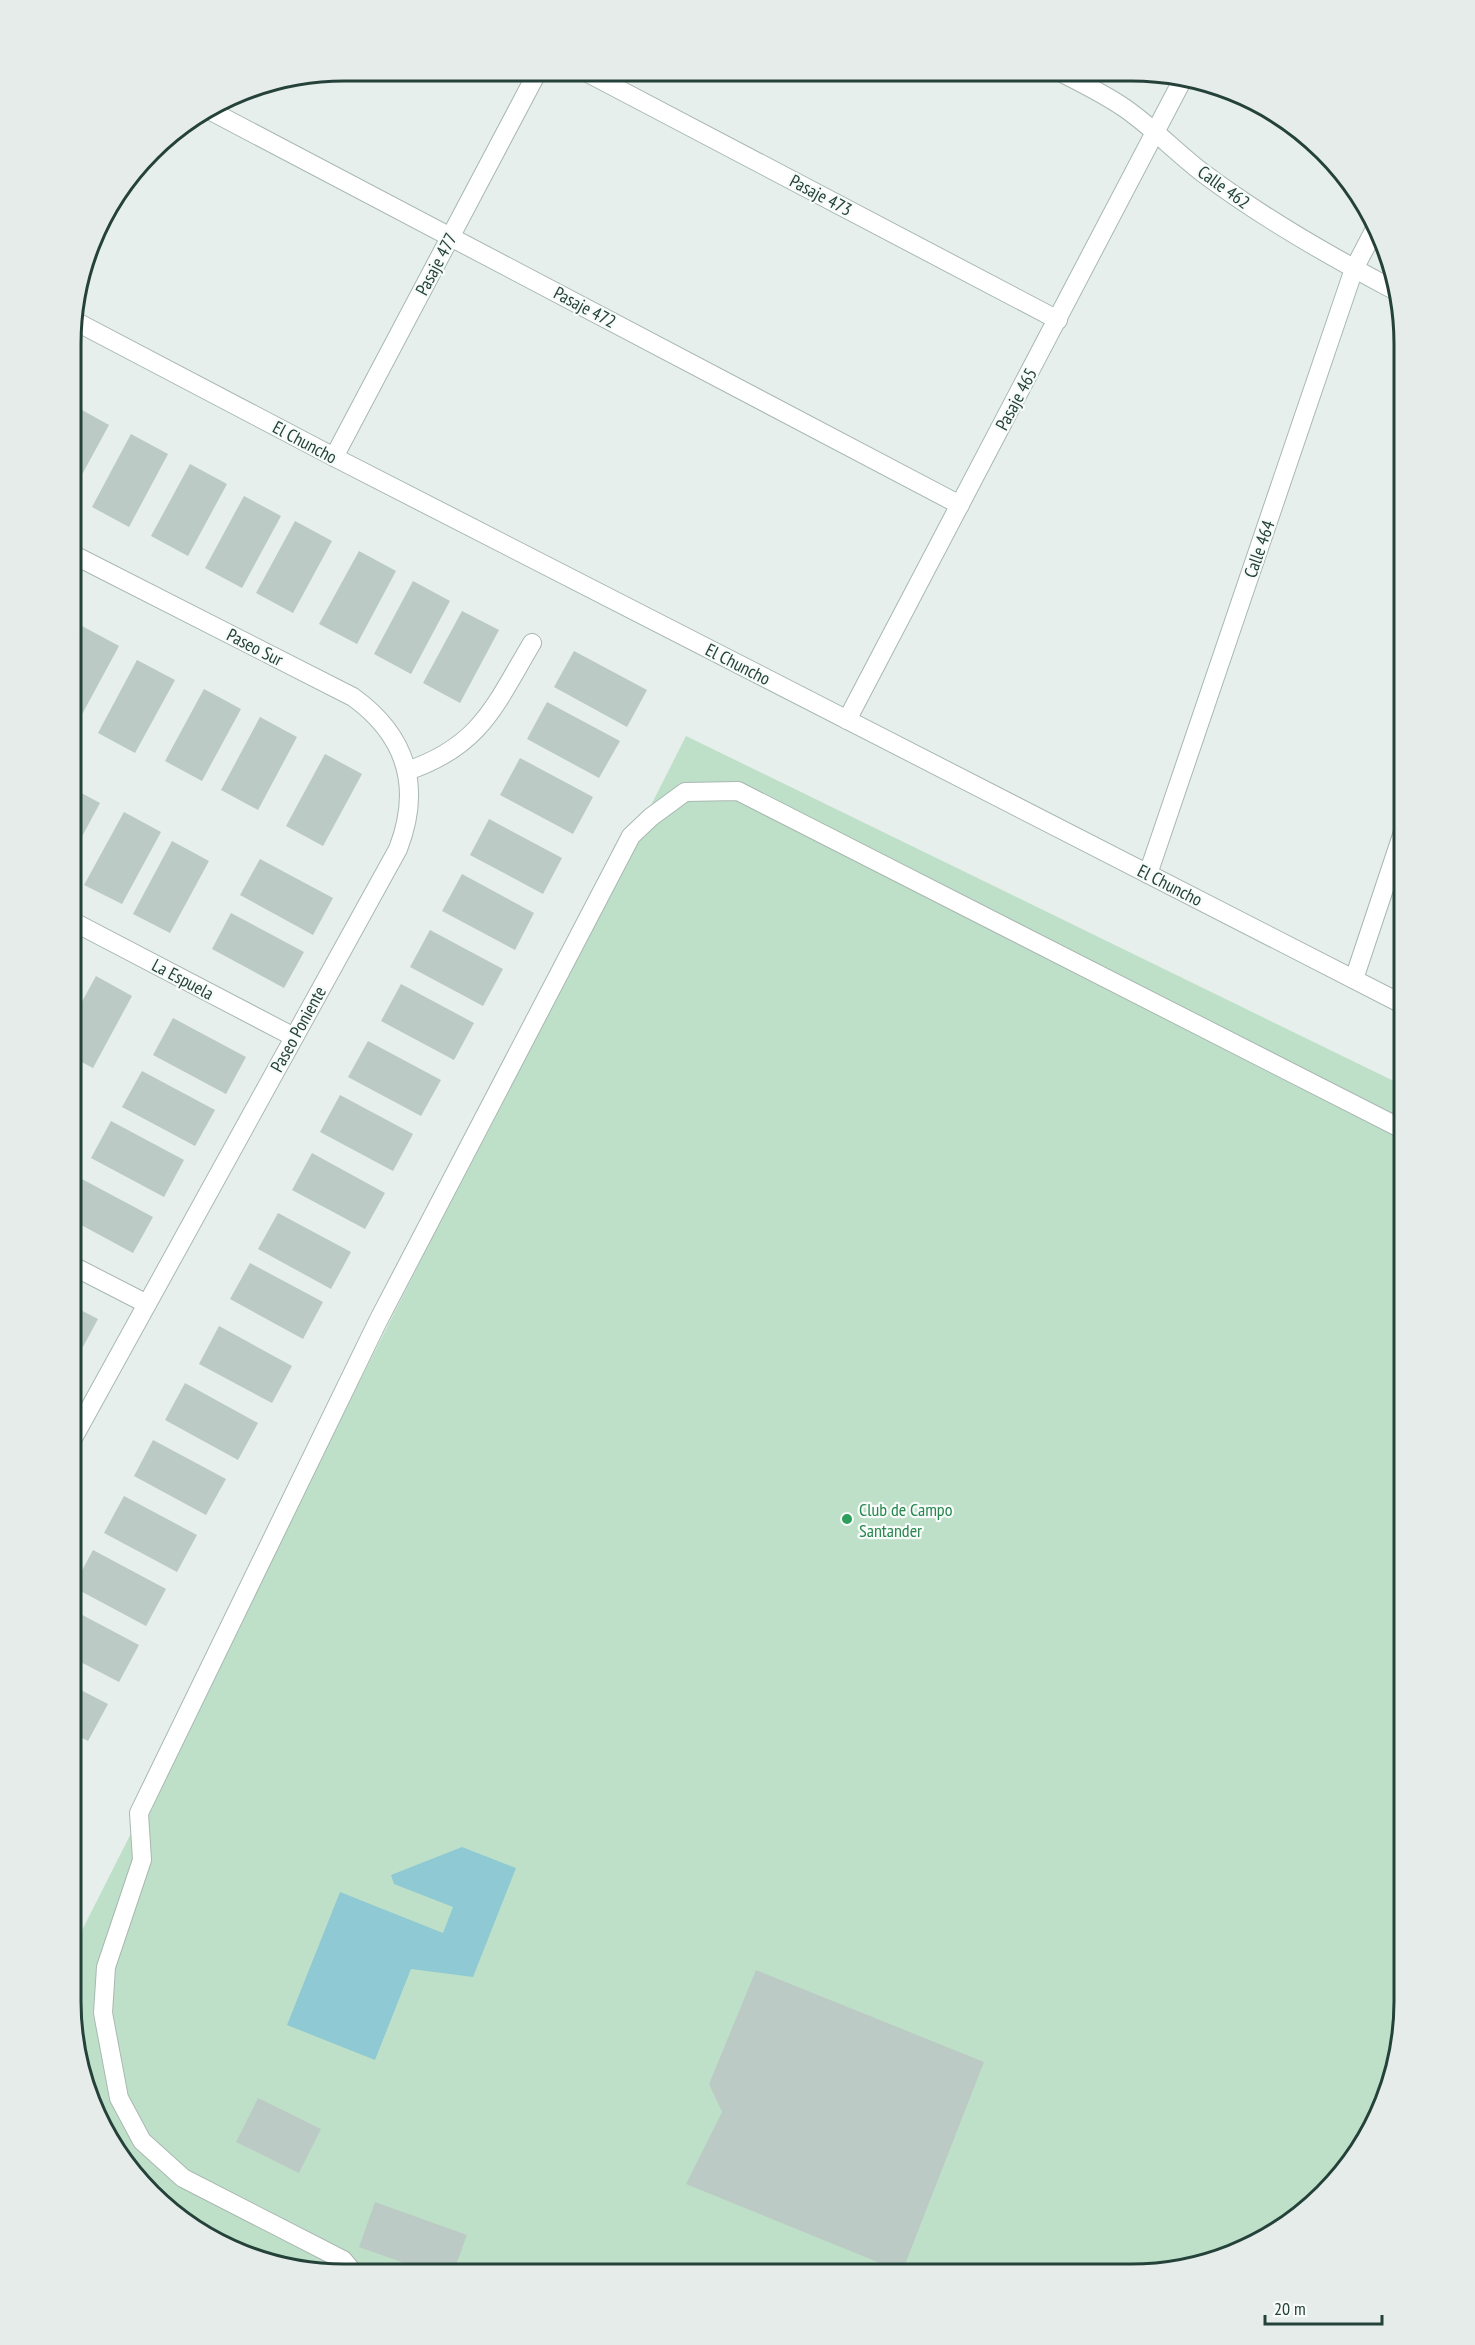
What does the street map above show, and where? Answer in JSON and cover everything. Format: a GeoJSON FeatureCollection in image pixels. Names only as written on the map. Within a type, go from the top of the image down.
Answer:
{"type":"FeatureCollection","features":[{"type":"Feature","properties":{"kind":"street","name":"Pasaje 477"},"geometry":{"type":"LineString","coordinates":[[334,457],[533,81]]}},
{"type":"Feature","properties":{"kind":"street","name":"Pasaje 473"},"geometry":{"type":"LineString","coordinates":[[603,81],[1058,320]]}},
{"type":"Feature","properties":{"kind":"street","name":"Calle 462"},"geometry":{"type":"LineString","coordinates":[[1078,81],[1127,110],[1203,173],[1253,208],[1388,287]]}},
{"type":"Feature","properties":{"kind":"street","name":"Pasaje 465"},"geometry":{"type":"LineString","coordinates":[[847,720],[1180,85]]}},
{"type":"Feature","properties":{"kind":"street","name":"Pasaje 472"},"geometry":{"type":"LineString","coordinates":[[216,114],[960,505]]}},
{"type":"Feature","properties":{"kind":"street","name":"Calle 464"},"geometry":{"type":"LineString","coordinates":[[1148,874],[1354,269],[1371,236]]}},
{"type":"Feature","properties":{"kind":"street","name":"El Chuncho"},"geometry":{"type":"LineString","coordinates":[[82,325],[334,457],[1394,1000]]}},
{"type":"Feature","properties":{"kind":"street","name":"Paseo Sur"},"geometry":{"type":"LineString","coordinates":[[81,559],[353,697],[372,711],[388,729],[400,749],[407,771]]}},
{"type":"Feature","properties":{"kind":"street"},"geometry":{"type":"LineString","coordinates":[[407,771],[432,762],[455,749],[474,732],[490,714],[532,643]]}},
{"type":"Feature","properties":{"kind":"street","name":"Paseo Poniente"},"geometry":{"type":"LineString","coordinates":[[81,1424],[398,849],[409,810],[410,791],[407,771]]}},
{"type":"Feature","properties":{"kind":"street"},"geometry":{"type":"LineString","coordinates":[[346,2264],[343,2260],[183,2178],[142,2141],[119,2098],[103,2013],[106,1967],[142,1860],[139,1813],[378,1321],[631,836],[651,817],[685,792],[738,791],[1394,1125]]}},
{"type":"Feature","properties":{"kind":"street"},"geometry":{"type":"LineString","coordinates":[[1354,979],[1394,859]]}},
{"type":"Feature","properties":{"kind":"street","name":"La Espuela"},"geometry":{"type":"LineString","coordinates":[[81,926],[294,1037]]}},
{"type":"Feature","properties":{"kind":"street"},"geometry":{"type":"LineString","coordinates":[[81,1270],[147,1304]]}},
{"type":"Feature","properties":{"kind":"green space","name":"Club de Campo Santander"},"geometry":{"type":"Polygon","coordinates":[[[686,736],[1394,1081],[1394,2001],[1392,2036],[1380,2086],[1359,2133],[1329,2175],[1305,2199],[1277,2220],[1248,2237],[1216,2250],[1166,2262],[1131,2264],[344,2264],[292,2259],[243,2244],[198,2220],[170,2199],[146,2175],[125,2147],[101,2102],[86,2053],[81,2001],[81,1932],[686,736]]]}},
{"type":"Feature","properties":{"kind":"water"},"geometry":{"type":"Polygon","coordinates":[[[462,1847],[516,1868],[473,1977],[411,1969],[375,2060],[287,2025],[340,1892],[443,1933],[453,1907],[394,1884],[391,1875],[462,1847]]]}},
{"type":"Feature","properties":{"kind":"building"},"geometry":{"type":"Polygon","coordinates":[[[81,409],[109,425],[81,476],[81,409]]]}},
{"type":"Feature","properties":{"kind":"building"},"geometry":{"type":"Polygon","coordinates":[[[131,434],[168,454],[129,527],[92,507],[131,434]]]}},
{"type":"Feature","properties":{"kind":"building"},"geometry":{"type":"Polygon","coordinates":[[[190,464],[227,484],[188,556],[151,536],[190,464]]]}},
{"type":"Feature","properties":{"kind":"building"},"geometry":{"type":"Polygon","coordinates":[[[244,496],[281,516],[242,588],[205,568],[244,496]]]}},
{"type":"Feature","properties":{"kind":"building"},"geometry":{"type":"Polygon","coordinates":[[[295,521],[332,541],[293,613],[256,593],[295,521]]]}},
{"type":"Feature","properties":{"kind":"building"},"geometry":{"type":"Polygon","coordinates":[[[359,551],[396,571],[357,644],[319,624],[359,551]]]}},
{"type":"Feature","properties":{"kind":"building"},"geometry":{"type":"Polygon","coordinates":[[[413,581],[450,601],[411,674],[374,654],[413,581]]]}},
{"type":"Feature","properties":{"kind":"building"},"geometry":{"type":"Polygon","coordinates":[[[462,611],[499,630],[460,703],[423,683],[462,611]]]}},
{"type":"Feature","properties":{"kind":"building"},"geometry":{"type":"Polygon","coordinates":[[[82,626],[119,646],[81,716],[82,626]]]}},
{"type":"Feature","properties":{"kind":"building"},"geometry":{"type":"Polygon","coordinates":[[[574,651],[647,690],[627,727],[554,687],[574,651]]]}},
{"type":"Feature","properties":{"kind":"building"},"geometry":{"type":"Polygon","coordinates":[[[137,660],[175,680],[135,753],[98,733],[137,660]]]}},
{"type":"Feature","properties":{"kind":"building"},"geometry":{"type":"Polygon","coordinates":[[[204,689],[241,709],[202,781],[165,761],[204,689]]]}},
{"type":"Feature","properties":{"kind":"building"},"geometry":{"type":"Polygon","coordinates":[[[547,702],[620,741],[599,778],[527,739],[547,702]]]}},
{"type":"Feature","properties":{"kind":"building"},"geometry":{"type":"Polygon","coordinates":[[[260,717],[297,737],[258,810],[221,790],[260,717]]]}},
{"type":"Feature","properties":{"kind":"building"},"geometry":{"type":"Polygon","coordinates":[[[325,754],[362,774],[323,846],[286,826],[325,754]]]}},
{"type":"Feature","properties":{"kind":"building"},"geometry":{"type":"Polygon","coordinates":[[[520,758],[593,797],[573,834],[500,795],[520,758]]]}},
{"type":"Feature","properties":{"kind":"building"},"geometry":{"type":"Polygon","coordinates":[[[81,793],[100,803],[81,838],[81,793]]]}},
{"type":"Feature","properties":{"kind":"building"},"geometry":{"type":"Polygon","coordinates":[[[124,812],[161,832],[122,904],[84,885],[124,812]]]}},
{"type":"Feature","properties":{"kind":"building"},"geometry":{"type":"Polygon","coordinates":[[[489,819],[562,858],[543,894],[470,855],[489,819]]]}},
{"type":"Feature","properties":{"kind":"building"},"geometry":{"type":"Polygon","coordinates":[[[172,841],[209,861],[170,933],[133,914],[172,841]]]}},
{"type":"Feature","properties":{"kind":"building"},"geometry":{"type":"Polygon","coordinates":[[[260,859],[333,898],[313,935],[240,895],[260,859]]]}},
{"type":"Feature","properties":{"kind":"building"},"geometry":{"type":"Polygon","coordinates":[[[462,874],[534,913],[515,950],[442,911],[462,874]]]}},
{"type":"Feature","properties":{"kind":"building"},"geometry":{"type":"Polygon","coordinates":[[[231,913],[304,952],[284,988],[212,949],[231,913]]]}},
{"type":"Feature","properties":{"kind":"building"},"geometry":{"type":"Polygon","coordinates":[[[430,930],[503,969],[483,1006],[410,967],[430,930]]]}},
{"type":"Feature","properties":{"kind":"building"},"geometry":{"type":"Polygon","coordinates":[[[96,976],[132,996],[93,1068],[81,1062],[81,1004],[96,976]]]}},
{"type":"Feature","properties":{"kind":"building"},"geometry":{"type":"Polygon","coordinates":[[[401,984],[474,1023],[454,1060],[381,1021],[401,984]]]}},
{"type":"Feature","properties":{"kind":"building"},"geometry":{"type":"Polygon","coordinates":[[[173,1018],[246,1057],[226,1094],[153,1055],[173,1018]]]}},
{"type":"Feature","properties":{"kind":"building"},"geometry":{"type":"Polygon","coordinates":[[[368,1041],[441,1080],[421,1116],[348,1077],[368,1041]]]}},
{"type":"Feature","properties":{"kind":"building"},"geometry":{"type":"Polygon","coordinates":[[[142,1071],[215,1110],[195,1146],[122,1107],[142,1071]]]}},
{"type":"Feature","properties":{"kind":"building"},"geometry":{"type":"Polygon","coordinates":[[[340,1095],[413,1134],[393,1171],[320,1132],[340,1095]]]}},
{"type":"Feature","properties":{"kind":"building"},"geometry":{"type":"Polygon","coordinates":[[[111,1121],[184,1160],[164,1197],[91,1158],[111,1121]]]}},
{"type":"Feature","properties":{"kind":"building"},"geometry":{"type":"Polygon","coordinates":[[[312,1153],[385,1193],[365,1229],[292,1190],[312,1153]]]}},
{"type":"Feature","properties":{"kind":"building"},"geometry":{"type":"Polygon","coordinates":[[[81,1179],[153,1217],[133,1253],[81,1225],[81,1179]]]}},
{"type":"Feature","properties":{"kind":"building"},"geometry":{"type":"Polygon","coordinates":[[[278,1213],[351,1252],[331,1289],[258,1249],[278,1213]]]}},
{"type":"Feature","properties":{"kind":"building"},"geometry":{"type":"Polygon","coordinates":[[[250,1263],[323,1302],[303,1339],[230,1299],[250,1263]]]}},
{"type":"Feature","properties":{"kind":"building"},"geometry":{"type":"Polygon","coordinates":[[[81,1310],[98,1319],[81,1350],[81,1310]]]}},
{"type":"Feature","properties":{"kind":"building"},"geometry":{"type":"Polygon","coordinates":[[[219,1326],[292,1366],[272,1403],[199,1364],[219,1326]]]}},
{"type":"Feature","properties":{"kind":"building"},"geometry":{"type":"Polygon","coordinates":[[[185,1383],[258,1423],[238,1460],[165,1420],[185,1383]]]}},
{"type":"Feature","properties":{"kind":"building"},"geometry":{"type":"Polygon","coordinates":[[[153,1440],[226,1479],[206,1515],[134,1476],[153,1440]]]}},
{"type":"Feature","properties":{"kind":"building"},"geometry":{"type":"Polygon","coordinates":[[[124,1496],[197,1535],[177,1572],[104,1533],[124,1496]]]}},
{"type":"Feature","properties":{"kind":"building"},"geometry":{"type":"Polygon","coordinates":[[[93,1550],[166,1589],[146,1626],[81,1591],[81,1572],[93,1550]]]}},
{"type":"Feature","properties":{"kind":"building"},"geometry":{"type":"Polygon","coordinates":[[[81,1614],[139,1645],[119,1682],[81,1662],[81,1614]]]}},
{"type":"Feature","properties":{"kind":"building"},"geometry":{"type":"Polygon","coordinates":[[[81,1690],[108,1704],[88,1741],[81,1737],[81,1690]]]}},
{"type":"Feature","properties":{"kind":"building"},"geometry":{"type":"Polygon","coordinates":[[[756,1970],[984,2062],[905,2264],[882,2264],[686,2184],[722,2112],[709,2084],[756,1970]]]}},
{"type":"Feature","properties":{"kind":"building"},"geometry":{"type":"Polygon","coordinates":[[[258,2098],[321,2129],[299,2173],[236,2142],[258,2098]]]}},
{"type":"Feature","properties":{"kind":"building"},"geometry":{"type":"Polygon","coordinates":[[[375,2202],[467,2235],[456,2264],[407,2264],[359,2247],[375,2202]]]}},
{"type":"Feature","properties":{"kind":"place","name":"Club de Campo Santander"},"geometry":{"type":"Point","coordinates":[847,1519]}}]}
